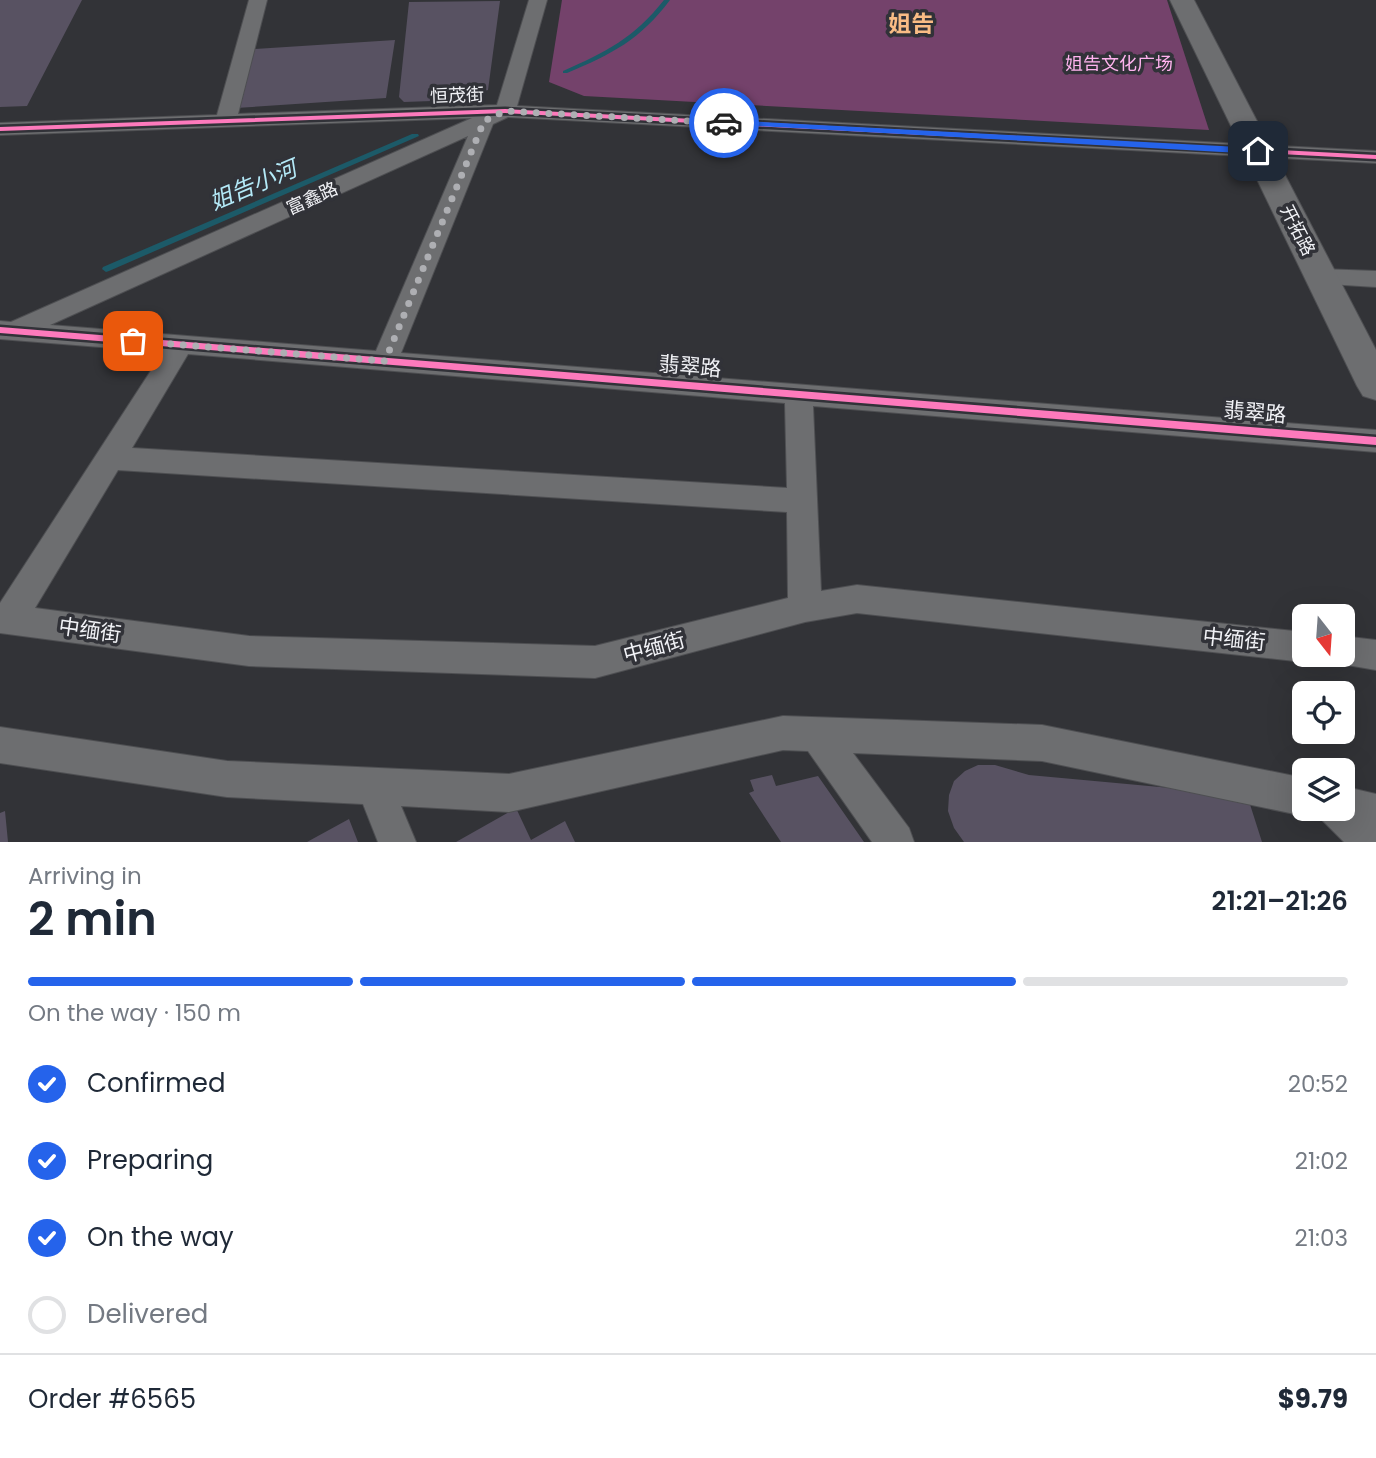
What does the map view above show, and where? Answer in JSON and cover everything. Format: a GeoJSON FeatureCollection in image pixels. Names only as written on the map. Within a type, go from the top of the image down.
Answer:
{"type":"FeatureCollection","features":[{"type":"Feature","properties":{"kind":"street"},"geometry":{"type":"LineString","coordinates":[[226,121],[258,0]]}},
{"type":"Feature","properties":{"kind":"street"},"geometry":{"type":"LineString","coordinates":[[385,361],[495,116],[538,0]]}},
{"type":"Feature","properties":{"kind":"street","name":"开拓路"},"geometry":{"type":"LineString","coordinates":[[1182,0],[1376,386]]}},
{"type":"Feature","properties":{"kind":"street","name":"恒茂街"},"geometry":{"type":"LineString","coordinates":[[0,129],[495,116],[1376,158]]}},
{"type":"Feature","properties":{"kind":"street","name":"富鑫路"},"geometry":{"type":"LineString","coordinates":[[4,337],[495,116]]}},
{"type":"Feature","properties":{"kind":"street"},"geometry":{"type":"LineString","coordinates":[[1321,277],[1376,279]]}},
{"type":"Feature","properties":{"kind":"street","name":"翡翠路"},"geometry":{"type":"LineString","coordinates":[[4,337],[181,345],[1376,442]]}},
{"type":"Feature","properties":{"kind":"street"},"geometry":{"type":"LineString","coordinates":[[5,619],[111,458],[181,345]]}},
{"type":"Feature","properties":{"kind":"street"},"geometry":{"type":"LineString","coordinates":[[799,395],[805,608]]}},
{"type":"Feature","properties":{"kind":"street"},"geometry":{"type":"LineString","coordinates":[[111,458],[802,501]]}},
{"type":"Feature","properties":{"kind":"street","name":"中缅街"},"geometry":{"type":"LineString","coordinates":[[5,619],[249,651],[594,663],[805,608],[856,598],[1292,646]]}},
{"type":"Feature","properties":{"kind":"street"},"geometry":{"type":"LineString","coordinates":[[1355,652],[1376,654]]}},
{"type":"Feature","properties":{"kind":"street"},"geometry":{"type":"LineString","coordinates":[[0,745],[227,779],[509,793],[783,733],[1042,743],[1292,795]]}},
{"type":"Feature","properties":{"kind":"street"},"geometry":{"type":"LineString","coordinates":[[818,735],[895,842]]}},
{"type":"Feature","properties":{"kind":"street"},"geometry":{"type":"LineString","coordinates":[[376,788],[397,842]]}},
{"type":"Feature","properties":{"kind":"street"},"geometry":{"type":"LineString","coordinates":[[1355,809],[1376,813]]}},
{"type":"Feature","properties":{"kind":"street"},"geometry":{"type":"LineString","coordinates":[[1349,821],[1371,842]]}},
{"type":"Feature","properties":{"kind":"green space","name":"姐告文化广场"},"geometry":{"type":"Polygon","coordinates":[[[562,0],[1167,0],[1209,130],[584,96],[549,82],[562,0]]]}},
{"type":"Feature","properties":{"kind":"building"},"geometry":{"type":"Polygon","coordinates":[[[0,0],[82,0],[27,106],[0,107],[0,0]]]}},
{"type":"Feature","properties":{"kind":"building"},"geometry":{"type":"Polygon","coordinates":[[[500,1],[488,90],[460,100],[404,102],[399,97],[409,2],[500,1]]]}},
{"type":"Feature","properties":{"kind":"building"},"geometry":{"type":"Polygon","coordinates":[[[395,40],[386,98],[236,108],[255,49],[395,40]]]}},
{"type":"Feature","properties":{"kind":"building"},"geometry":{"type":"Polygon","coordinates":[[[978,765],[995,765],[1029,775],[1247,795],[1262,842],[964,842],[954,828],[948,811],[949,795],[954,781],[965,771],[978,765]]]}},
{"type":"Feature","properties":{"kind":"building"},"geometry":{"type":"Polygon","coordinates":[[[772,775],[776,786],[818,776],[864,842],[781,842],[749,793],[754,791],[750,780],[772,775]]]}},
{"type":"Feature","properties":{"kind":"building"},"geometry":{"type":"Polygon","coordinates":[[[516,808],[531,840],[565,821],[575,842],[456,842],[516,808]]]}},
{"type":"Feature","properties":{"kind":"building"},"geometry":{"type":"Polygon","coordinates":[[[5,811],[8,842],[0,842],[0,813],[5,811]]]}},
{"type":"Feature","properties":{"kind":"building"},"geometry":{"type":"Polygon","coordinates":[[[349,819],[358,842],[307,842],[349,819]]]}},
{"type":"Feature","properties":{"kind":"waterway","name":"姐告小河"},"geometry":{"type":"LineString","coordinates":[[565,72],[622,44],[645,26],[667,0]]}},
{"type":"Feature","properties":{"kind":"waterway","name":"姐告小河"},"geometry":{"type":"LineString","coordinates":[[106,269],[415,136]]}},
{"type":"Feature","properties":{"kind":"cycle path"},"geometry":{"type":"LineString","coordinates":[[0,129],[505,111],[1376,157]]}},
{"type":"Feature","properties":{"kind":"cycle path"},"geometry":{"type":"LineString","coordinates":[[0,330],[1376,441]]}},
{"type":"Feature","properties":{"kind":"way so far"},"geometry":{"type":"LineString","coordinates":[[133,341],[385,361],[484,121],[505,111],[724,123]]}},
{"type":"Feature","properties":{"kind":"district","name":"姐告"},"geometry":{"type":"Point","coordinates":[911,24]}},
{"type":"Feature","properties":{"kind":"route"},"geometry":{"type":"LineString","coordinates":[[724,123],[1258,151]]}}]}
